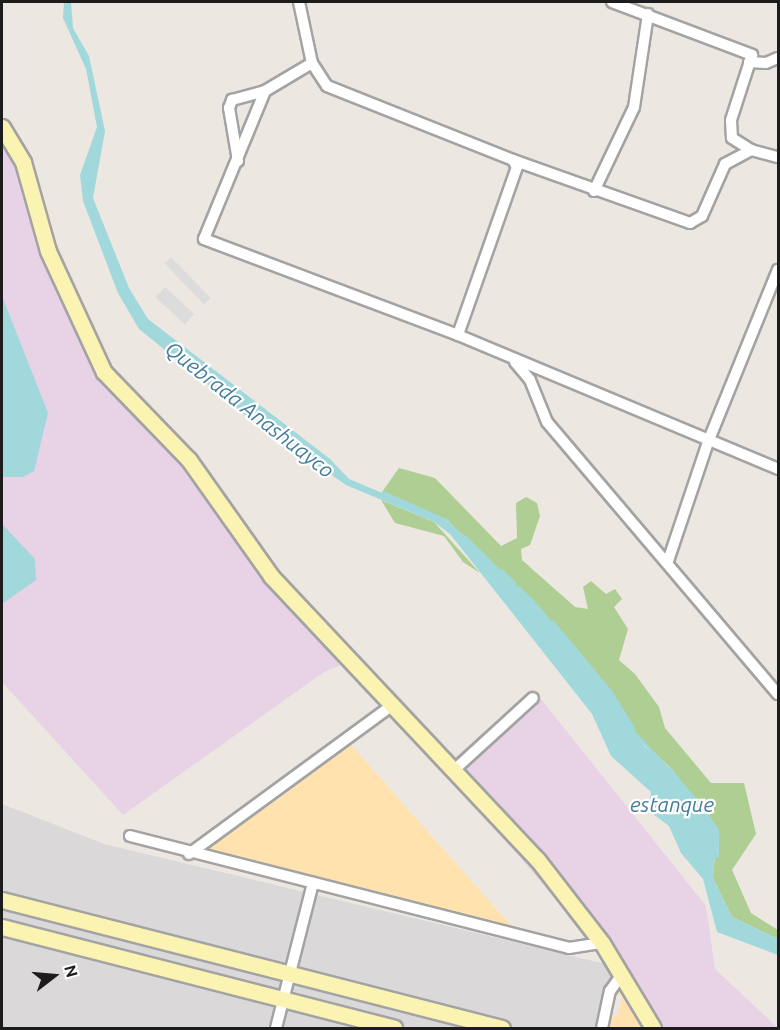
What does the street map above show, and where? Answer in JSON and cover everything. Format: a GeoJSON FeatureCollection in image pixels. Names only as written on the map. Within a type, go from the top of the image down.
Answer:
{"type":"FeatureCollection","features":[{"type":"Feature","properties":{"kind":"street"},"geometry":{"type":"LineString","coordinates":[[299,2],[312,63],[327,86],[594,191],[690,224],[702,216],[730,158],[751,150]]}},
{"type":"Feature","properties":{"kind":"street"},"geometry":{"type":"LineString","coordinates":[[612,2],[752,55],[731,131],[732,138],[751,150],[778,157]]}},
{"type":"Feature","properties":{"kind":"street"},"geometry":{"type":"LineString","coordinates":[[594,191],[634,107],[648,14]]}},
{"type":"Feature","properties":{"kind":"street"},"geometry":{"type":"LineString","coordinates":[[749,62],[766,63],[778,58]]}},
{"type":"Feature","properties":{"kind":"street"},"geometry":{"type":"LineString","coordinates":[[238,161],[229,108],[232,100],[265,91],[312,63]]}},
{"type":"Feature","properties":{"kind":"street"},"geometry":{"type":"LineString","coordinates":[[265,91],[204,239],[458,335],[708,442],[778,469]]}},
{"type":"Feature","properties":{"kind":"street"},"geometry":{"type":"LineString","coordinates":[[2,127],[23,162],[48,251],[104,372],[189,460],[271,576],[537,860],[602,943],[620,977],[653,1029]]}},
{"type":"Feature","properties":{"kind":"street"},"geometry":{"type":"LineString","coordinates":[[458,335],[515,179],[513,160]]}},
{"type":"Feature","properties":{"kind":"street"},"geometry":{"type":"LineString","coordinates":[[668,561],[708,442],[778,270]]}},
{"type":"Feature","properties":{"kind":"street"},"geometry":{"type":"LineString","coordinates":[[513,359],[530,380],[540,413],[668,561],[778,694]]}},
{"type":"Feature","properties":{"kind":"street"},"geometry":{"type":"LineString","coordinates":[[453,771],[533,698]]}},
{"type":"Feature","properties":{"kind":"street"},"geometry":{"type":"LineString","coordinates":[[189,855],[391,706]]}},
{"type":"Feature","properties":{"kind":"street"},"geometry":{"type":"LineString","coordinates":[[130,836],[189,855],[313,883],[569,948],[602,943]]}},
{"type":"Feature","properties":{"kind":"street"},"geometry":{"type":"LineString","coordinates":[[276,1029],[313,883]]}},
{"type":"Feature","properties":{"kind":"street"},"geometry":{"type":"LineString","coordinates":[[2,900],[502,1029]]}},
{"type":"Feature","properties":{"kind":"street"},"geometry":{"type":"LineString","coordinates":[[2,927],[394,1029]]}},
{"type":"Feature","properties":{"kind":"street"},"geometry":{"type":"LineString","coordinates":[[602,1029],[610,991],[620,977]]}},
{"type":"Feature","properties":{"kind":"shaded area"},"geometry":{"type":"Polygon","coordinates":[[[2,137],[14,158],[44,259],[101,378],[164,443],[253,567],[345,663],[324,672],[123,815],[2,682],[2,137]]]}},
{"type":"Feature","properties":{"kind":"shaded area"},"geometry":{"type":"Polygon","coordinates":[[[171,257],[211,298],[204,304],[165,263],[171,257]]]}},
{"type":"Feature","properties":{"kind":"shaded area"},"geometry":{"type":"Polygon","coordinates":[[[165,287],[194,314],[185,325],[155,297],[165,287]]]}},
{"type":"Feature","properties":{"kind":"shaded area"},"geometry":{"type":"Polygon","coordinates":[[[533,689],[706,906],[715,969],[778,1028],[651,1028],[604,955],[443,768],[533,689]]]}},
{"type":"Feature","properties":{"kind":"shaded area"},"geometry":{"type":"Polygon","coordinates":[[[2,804],[104,844],[614,966],[602,1028],[2,1028],[2,804]]]}},
{"type":"Feature","properties":{"kind":"green space"},"geometry":{"type":"Polygon","coordinates":[[[399,468],[435,478],[501,546],[517,538],[516,503],[526,497],[537,503],[540,516],[530,545],[521,549],[522,560],[575,607],[588,609],[583,587],[591,581],[606,594],[615,589],[622,599],[614,607],[628,629],[619,660],[635,674],[659,707],[665,728],[711,783],[744,783],[756,834],[732,870],[751,913],[778,930],[778,939],[732,917],[713,878],[717,830],[672,769],[639,739],[611,692],[539,607],[447,520],[382,492],[399,468]]]}},
{"type":"Feature","properties":{"kind":"green space"},"geometry":{"type":"Polygon","coordinates":[[[381,500],[434,522],[480,573],[463,562],[444,536],[395,523],[381,500]]]}},
{"type":"Feature","properties":{"kind":"sand"},"geometry":{"type":"Polygon","coordinates":[[[350,744],[513,928],[196,853],[350,744]]]}},
{"type":"Feature","properties":{"kind":"sand"},"geometry":{"type":"Polygon","coordinates":[[[622,986],[649,1028],[609,1028],[612,1016],[617,1016],[623,997],[617,994],[622,986]]]}},
{"type":"Feature","properties":{"kind":"water","name":"estanque"},"geometry":{"type":"Polygon","coordinates":[[[64,2],[71,2],[73,28],[89,56],[105,131],[93,198],[129,288],[148,319],[330,459],[349,479],[447,520],[539,606],[611,692],[645,747],[672,769],[699,803],[717,830],[713,878],[732,917],[778,939],[778,955],[717,932],[703,879],[681,853],[669,826],[649,811],[651,792],[611,756],[592,714],[450,534],[434,522],[346,485],[244,414],[139,329],[118,293],[83,201],[80,175],[97,127],[86,69],[63,18],[64,2]]]}},
{"type":"Feature","properties":{"kind":"water"},"geometry":{"type":"Polygon","coordinates":[[[2,296],[48,413],[34,471],[23,477],[2,477],[2,296]]]}},
{"type":"Feature","properties":{"kind":"water"},"geometry":{"type":"Polygon","coordinates":[[[2,524],[35,559],[36,580],[2,604],[2,524]]]}},
{"type":"Feature","properties":{"kind":"waterway","name":"Quebrada Anashuayco"},"geometry":{"type":"LineString","coordinates":[[383,492],[448,521]]}},
{"type":"Feature","properties":{"kind":"waterway","name":"Quebrada Anashuayco"},"geometry":{"type":"LineString","coordinates":[[464,536],[489,560]]}},
{"type":"Feature","properties":{"kind":"waterway","name":"Quebrada Anashuayco"},"geometry":{"type":"LineString","coordinates":[[501,570],[514,582]]}},
{"type":"Feature","properties":{"kind":"waterway","name":"Quebrada Anashuayco"},"geometry":{"type":"LineString","coordinates":[[518,587],[533,601]]}},
{"type":"Feature","properties":{"kind":"waterway","name":"Quebrada Anashuayco"},"geometry":{"type":"LineString","coordinates":[[552,621],[611,692],[633,728]]}},
{"type":"Feature","properties":{"kind":"waterway","name":"Quebrada Anashuayco"},"geometry":{"type":"LineString","coordinates":[[636,734],[699,803],[717,830],[717,856]]}}]}
